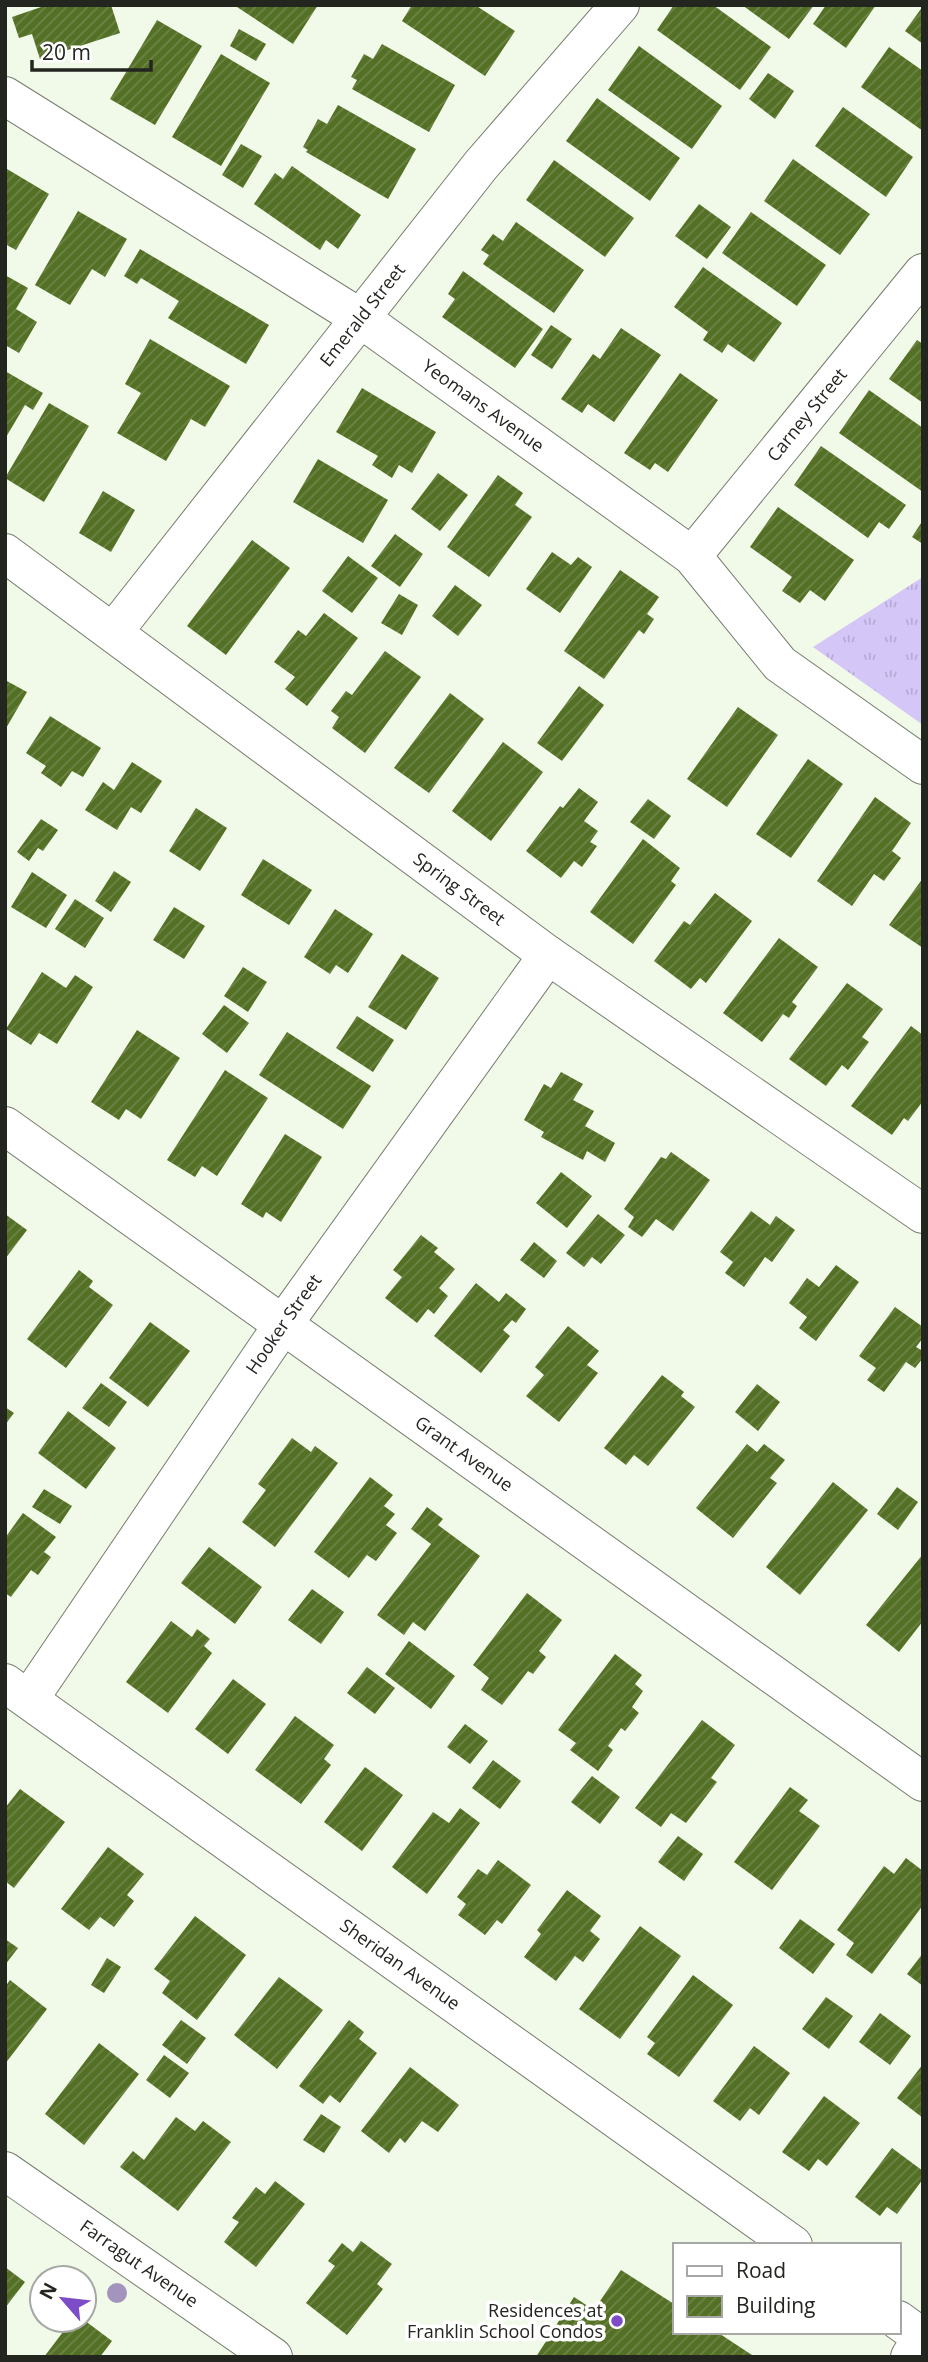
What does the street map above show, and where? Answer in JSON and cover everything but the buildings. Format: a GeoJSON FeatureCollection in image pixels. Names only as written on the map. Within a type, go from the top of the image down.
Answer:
{"type":"FeatureCollection","features":[{"type":"Feature","properties":{"kind":"street","name":"Emerald Street"},"geometry":{"type":"LineString","coordinates":[[114,631],[481,165],[620,5]]}},
{"type":"Feature","properties":{"kind":"street","name":"Yeomans Avenue"},"geometry":{"type":"LineString","coordinates":[[5,96],[360,318],[692,556],[780,664],[923,765]]}},
{"type":"Feature","properties":{"kind":"street","name":"Carney Street"},"geometry":{"type":"LineString","coordinates":[[692,556],[923,273]]}},
{"type":"Feature","properties":{"kind":"street","name":"Spring Street"},"geometry":{"type":"LineString","coordinates":[[5,553],[114,631],[548,956],[923,1214]]}},
{"type":"Feature","properties":{"kind":"street","name":"Hooker Street"},"geometry":{"type":"LineString","coordinates":[[17,1691],[548,956]]}},
{"type":"Feature","properties":{"kind":"street","name":"Grant Avenue"},"geometry":{"type":"LineString","coordinates":[[5,1126],[923,1782]]}},
{"type":"Feature","properties":{"kind":"street","name":"Sheridan Avenue"},"geometry":{"type":"LineString","coordinates":[[17,1691],[790,2243]]}},
{"type":"Feature","properties":{"kind":"street","name":"Farragut Avenue"},"geometry":{"type":"LineString","coordinates":[[5,2171],[274,2357]]}},
{"type":"Feature","properties":{"kind":"street"},"geometry":{"type":"LineString","coordinates":[[900,2321],[923,2337],[910,2357]]}},
{"type":"Feature","properties":{"kind":"green space"},"geometry":{"type":"Polygon","coordinates":[[[923,577],[923,725],[813,647],[923,577]]]}},
{"type":"Feature","properties":{"kind":"place","name":"Residences at Franklin School Condos"},"geometry":{"type":"Point","coordinates":[617,2321]}}]}
